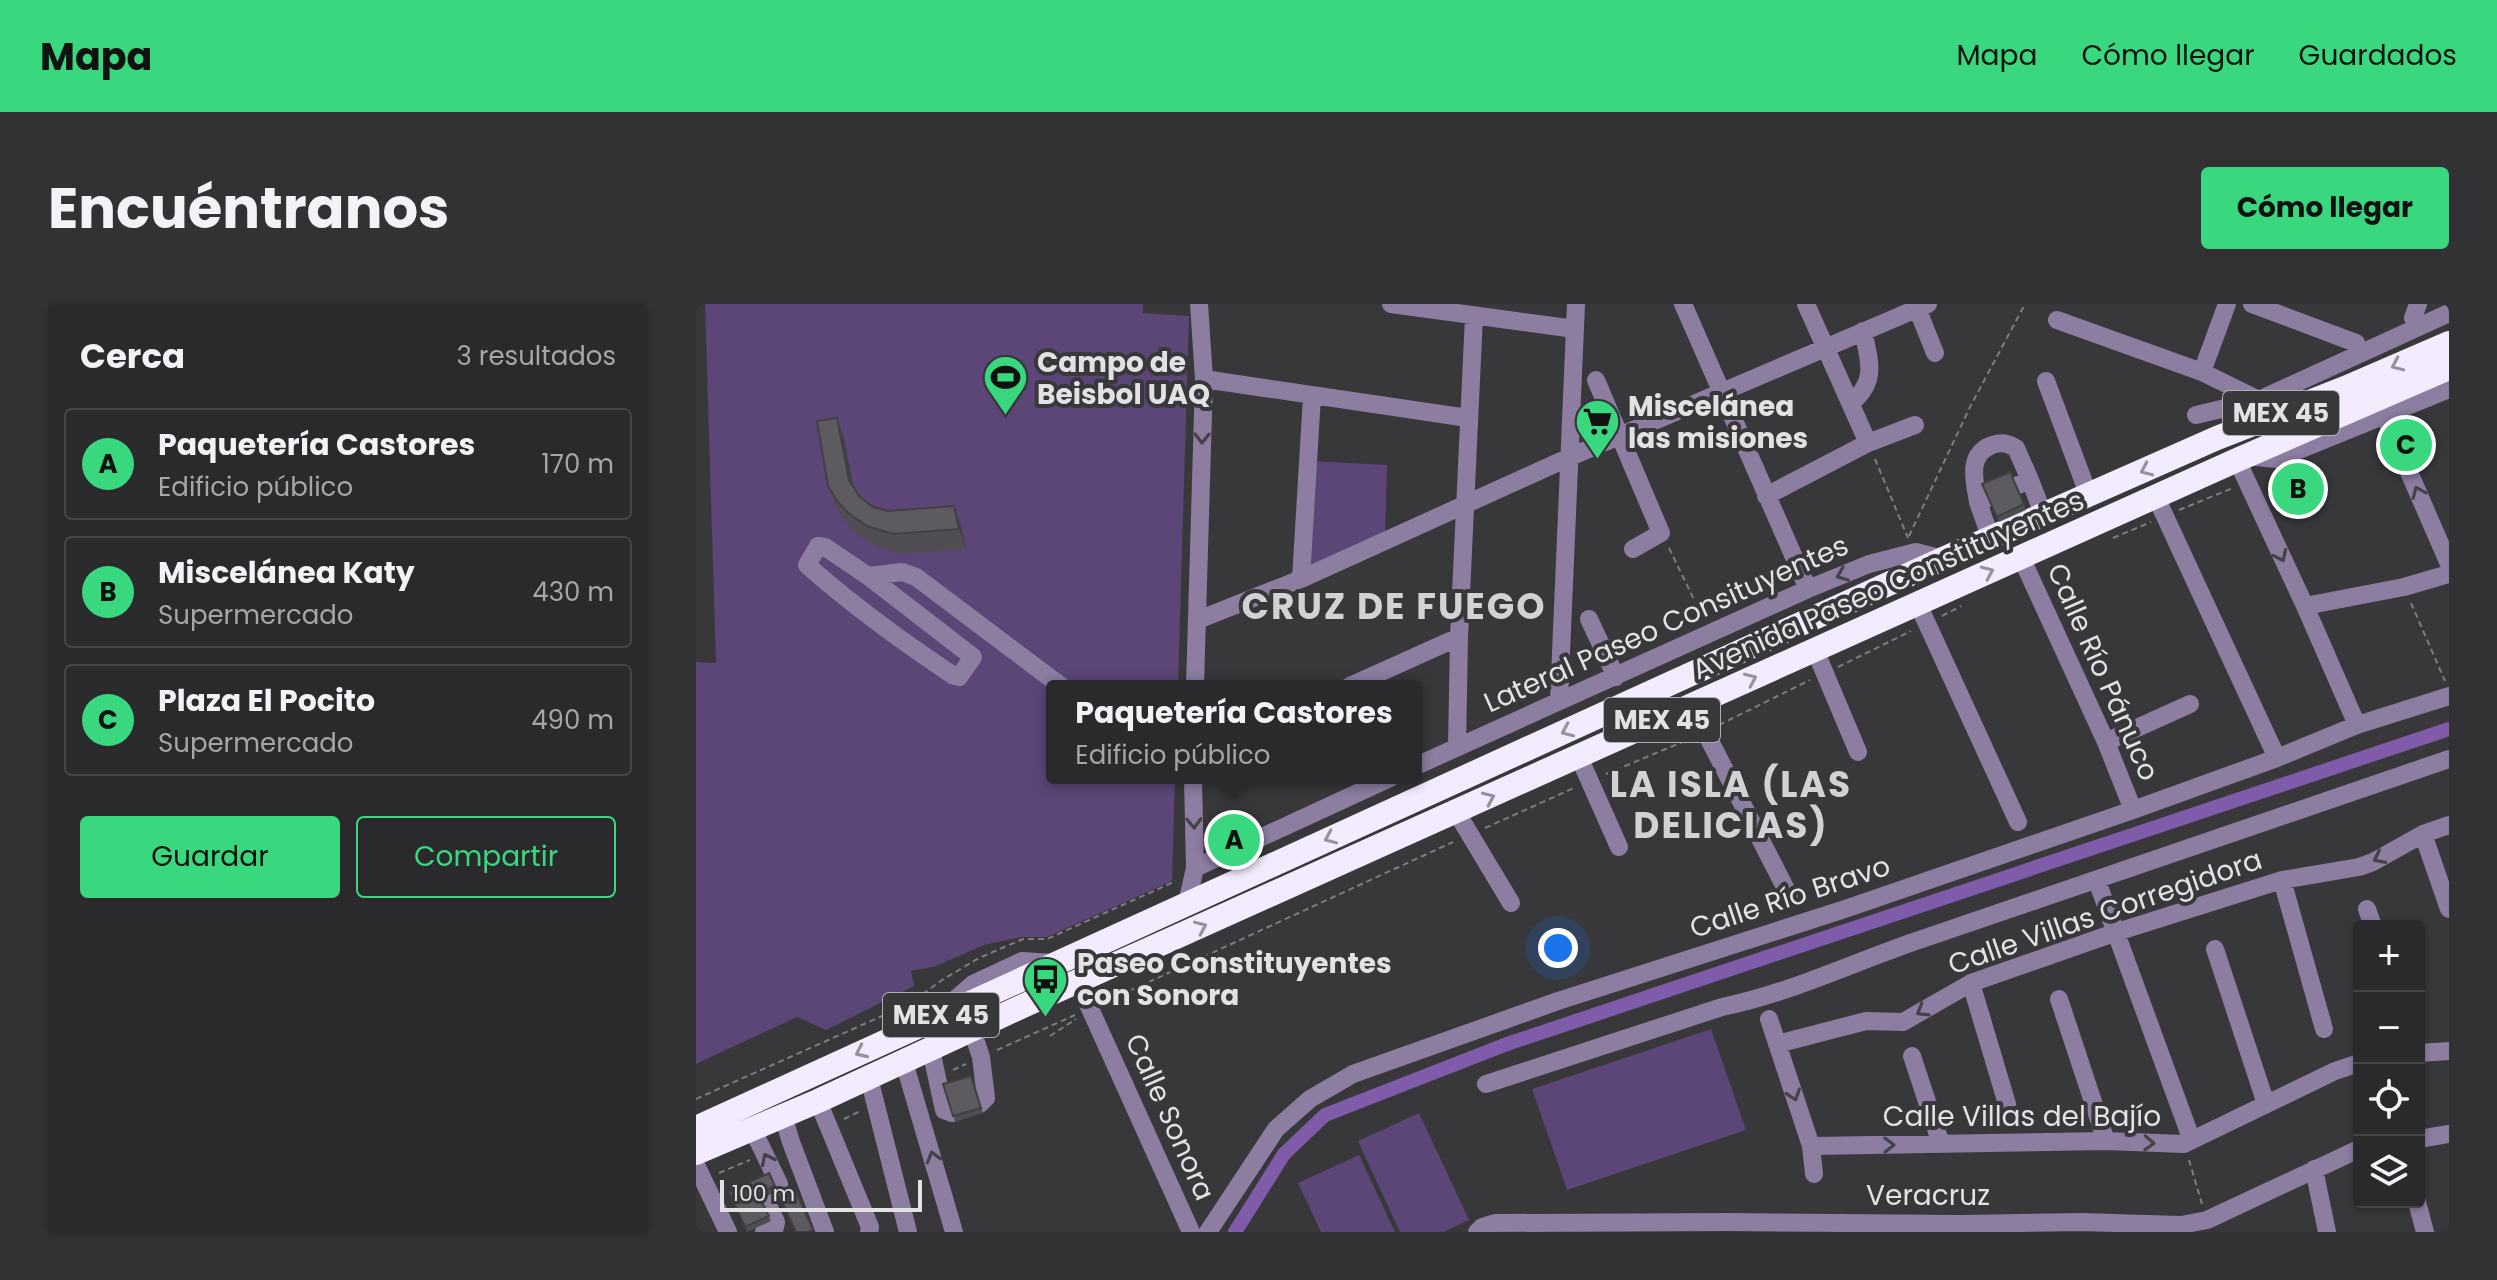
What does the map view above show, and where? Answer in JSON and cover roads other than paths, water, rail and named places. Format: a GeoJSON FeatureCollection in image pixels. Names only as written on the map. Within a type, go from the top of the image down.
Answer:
{"type":"FeatureCollection","features":[{"type":"Feature","properties":{"kind":"highway","name":"Avenida Paseo Constituyentes"},"geometry":{"type":"LineString","coordinates":[[696,1153],[818,1101],[1815,650],[1922,614],[2021,557],[2160,507],[2243,466],[2350,398],[2449,343]]}},
{"type":"Feature","properties":{"kind":"highway","name":"Avenida Paseo Constituyentes"},"geometry":{"type":"LineString","coordinates":[[696,1128],[1055,963],[1183,892],[2217,438],[2449,368]]}},
{"type":"Feature","properties":{"kind":"street"},"geometry":{"type":"LineString","coordinates":[[1195,680],[1204,379],[1199,304]]}},
{"type":"Feature","properties":{"kind":"street"},"geometry":{"type":"LineString","coordinates":[[1391,304],[1575,329]]}},
{"type":"Feature","properties":{"kind":"street"},"geometry":{"type":"LineString","coordinates":[[1559,700],[1576,304]]}},
{"type":"Feature","properties":{"kind":"street"},"geometry":{"type":"LineString","coordinates":[[1683,304],[1808,589]]}},
{"type":"Feature","properties":{"kind":"street"},"geometry":{"type":"LineString","coordinates":[[1806,304],[1868,443]]}},
{"type":"Feature","properties":{"kind":"street"},"geometry":{"type":"LineString","coordinates":[[2202,372],[2227,304]]}},
{"type":"Feature","properties":{"kind":"street"},"geometry":{"type":"LineString","coordinates":[[2252,304],[2356,343]]}},
{"type":"Feature","properties":{"kind":"street"},"geometry":{"type":"LineString","coordinates":[[2217,438],[2259,400],[2356,343],[2416,311],[2438,304]]}},
{"type":"Feature","properties":{"kind":"street"},"geometry":{"type":"LineString","coordinates":[[1198,620],[1301,579],[1570,457],[1922,306],[1935,353]]}},
{"type":"Feature","properties":{"kind":"street"},"geometry":{"type":"LineString","coordinates":[[2196,415],[2259,400],[2449,313]]}},
{"type":"Feature","properties":{"kind":"street"},"geometry":{"type":"LineString","coordinates":[[1457,747],[1474,316]]}},
{"type":"Feature","properties":{"kind":"street"},"geometry":{"type":"LineString","coordinates":[[2057,320],[2202,372],[2259,400]]}},
{"type":"Feature","properties":{"kind":"street"},"geometry":{"type":"LineString","coordinates":[[1851,403],[1862,394],[1869,380],[1870,366],[1863,331]]}},
{"type":"Feature","properties":{"kind":"street"},"geometry":{"type":"LineString","coordinates":[[1204,379],[1468,418]]}},
{"type":"Feature","properties":{"kind":"street"},"geometry":{"type":"LineString","coordinates":[[1596,380],[1661,533],[1633,549]]}},
{"type":"Feature","properties":{"kind":"street"},"geometry":{"type":"LineString","coordinates":[[2046,381],[2089,496]]}},
{"type":"Feature","properties":{"kind":"street"},"geometry":{"type":"LineString","coordinates":[[2357,725],[2243,466],[2277,459],[2449,389]]}},
{"type":"Feature","properties":{"kind":"street"},"geometry":{"type":"LineString","coordinates":[[1301,579],[1312,396]]}},
{"type":"Feature","properties":{"kind":"street"},"geometry":{"type":"LineString","coordinates":[[2385,417],[2449,564]]}},
{"type":"Feature","properties":{"kind":"street"},"geometry":{"type":"LineString","coordinates":[[1766,496],[1868,443],[1915,425]]}},
{"type":"Feature","properties":{"kind":"street"},"geometry":{"type":"LineString","coordinates":[[1991,539],[1983,500],[1973,473],[1977,457],[1985,448],[2000,442],[2016,448],[2023,483],[2044,516]]}},
{"type":"Feature","properties":{"kind":"street"},"geometry":{"type":"LineString","coordinates":[[2160,507],[2277,758]]}},
{"type":"Feature","properties":{"kind":"street","name":"Lateral Paseo Consituyentes"},"geometry":{"type":"LineString","coordinates":[[1422,763],[1912,545],[1943,559]]}},
{"type":"Feature","properties":{"kind":"street"},"geometry":{"type":"LineString","coordinates":[[868,576],[973,657],[959,677],[918,652],[832,588],[807,562],[818,546],[825,547],[868,576],[902,572],[916,577],[1053,680]]}},
{"type":"Feature","properties":{"kind":"street","name":"Calle Río Pánuco"},"geometry":{"type":"LineString","coordinates":[[2021,557],[2106,742],[2133,810]]}},
{"type":"Feature","properties":{"kind":"street"},"geometry":{"type":"LineString","coordinates":[[2305,606],[2404,587],[2449,574]]}},
{"type":"Feature","properties":{"kind":"street"},"geometry":{"type":"LineString","coordinates":[[1922,614],[2018,822]]}},
{"type":"Feature","properties":{"kind":"street"},"geometry":{"type":"LineString","coordinates":[[1589,619],[1616,677]]}},
{"type":"Feature","properties":{"kind":"street"},"geometry":{"type":"LineString","coordinates":[[1363,680],[1459,637]]}},
{"type":"Feature","properties":{"kind":"street"},"geometry":{"type":"LineString","coordinates":[[1815,650],[1858,752]]}},
{"type":"Feature","properties":{"kind":"street","name":"Calle Río Bravo"},"geometry":{"type":"LineString","coordinates":[[1208,1232],[1276,1129],[1310,1099],[1353,1074],[1558,1001],[1845,909],[2133,810],[2277,758],[2357,725],[2449,696]]}},
{"type":"Feature","properties":{"kind":"street"},"geometry":{"type":"LineString","coordinates":[[2106,742],[2190,704]]}},
{"type":"Feature","properties":{"kind":"street"},"geometry":{"type":"LineString","coordinates":[[1692,706],[1789,895]]}},
{"type":"Feature","properties":{"kind":"street"},"geometry":{"type":"LineString","coordinates":[[1579,757],[1619,847]]}},
{"type":"Feature","properties":{"kind":"street"},"geometry":{"type":"LineString","coordinates":[[1486,1084],[1722,1007],[1759,1000],[1919,940],[2449,759]]}},
{"type":"Feature","properties":{"kind":"street"},"geometry":{"type":"LineString","coordinates":[[1183,892],[1195,868],[1193,784]]}},
{"type":"Feature","properties":{"kind":"street"},"geometry":{"type":"LineString","coordinates":[[1195,868],[1377,784]]}},
{"type":"Feature","properties":{"kind":"street"},"geometry":{"type":"LineString","coordinates":[[1457,813],[1511,903]]}},
{"type":"Feature","properties":{"kind":"street","name":"Calle Villas Corregidora"},"geometry":{"type":"LineString","coordinates":[[1777,1044],[1866,1021],[1903,1022],[1971,983],[2117,932],[2282,880],[2359,867],[2423,834],[2449,825]]}},
{"type":"Feature","properties":{"kind":"street"},"geometry":{"type":"LineString","coordinates":[[2423,834],[2449,909]]}},
{"type":"Feature","properties":{"kind":"street"},"geometry":{"type":"LineString","coordinates":[[2282,880],[2324,1029]]}},
{"type":"Feature","properties":{"kind":"street"},"geometry":{"type":"LineString","coordinates":[[2097,881],[2188,1141]]}},
{"type":"Feature","properties":{"kind":"street"},"geometry":{"type":"LineString","coordinates":[[2215,949],[2266,1104]]}},
{"type":"Feature","properties":{"kind":"street","name":"Calle Sonora"},"geometry":{"type":"LineString","coordinates":[[1078,982],[1191,1232]]}},
{"type":"Feature","properties":{"kind":"street"},"geometry":{"type":"LineString","coordinates":[[1971,983],[2007,1104]]}},
{"type":"Feature","properties":{"kind":"street"},"geometry":{"type":"LineString","coordinates":[[2059,999],[2106,1141]]}},
{"type":"Feature","properties":{"kind":"street"},"geometry":{"type":"LineString","coordinates":[[1769,1019],[1811,1146],[1814,1174]]}},
{"type":"Feature","properties":{"kind":"street"},"geometry":{"type":"LineString","coordinates":[[972,1030],[981,1057],[986,1098],[980,1104]]}},
{"type":"Feature","properties":{"kind":"street"},"geometry":{"type":"LineString","coordinates":[[931,1050],[944,1110],[952,1113]]}},
{"type":"Feature","properties":{"kind":"street"},"geometry":{"type":"LineString","coordinates":[[2425,1053],[2449,1051]]}},
{"type":"Feature","properties":{"kind":"street"},"geometry":{"type":"LineString","coordinates":[[1912,1056],[1941,1144]]}},
{"type":"Feature","properties":{"kind":"street"},"geometry":{"type":"LineString","coordinates":[[904,1062],[954,1232]]}},
{"type":"Feature","properties":{"kind":"street","name":"Calle Villas del Bajío"},"geometry":{"type":"LineString","coordinates":[[1811,1146],[2188,1141],[2355,1064]]}},
{"type":"Feature","properties":{"kind":"street"},"geometry":{"type":"LineString","coordinates":[[869,1078],[908,1232]]}},
{"type":"Feature","properties":{"kind":"street"},"geometry":{"type":"LineString","coordinates":[[818,1101],[870,1227],[869,1232]]}},
{"type":"Feature","properties":{"kind":"street"},"geometry":{"type":"LineString","coordinates":[[783,1116],[825,1232]]}},
{"type":"Feature","properties":{"kind":"street"},"geometry":{"type":"LineString","coordinates":[[752,1128],[779,1184],[770,1192],[775,1227],[764,1232]]}},
{"type":"Feature","properties":{"kind":"street"},"geometry":{"type":"LineString","coordinates":[[2425,1138],[2449,1134]]}},
{"type":"Feature","properties":{"kind":"street","name":"Veracruz"},"geometry":{"type":"LineString","coordinates":[[1480,1230],[1495,1223],[1961,1228],[2209,1226],[2314,1169],[2353,1152]]}},
{"type":"Feature","properties":{"kind":"street"},"geometry":{"type":"LineString","coordinates":[[2314,1169],[2327,1232]]}},
{"type":"Feature","properties":{"kind":"street"},"geometry":{"type":"LineString","coordinates":[[700,1172],[728,1232]]}},
{"type":"Feature","properties":{"kind":"street"},"geometry":{"type":"LineString","coordinates":[[2419,1208],[2425,1232]]}},
{"type":"Feature","properties":{"kind":"waterway"},"geometry":{"type":"LineString","coordinates":[[1235,1232],[1284,1154],[1325,1115],[1507,1044],[2449,729]]}},
{"type":"Feature","properties":{"kind":"place","name":"Campo de Beisbol UAQ"},"geometry":{"type":"Point","coordinates":[1006,417]}},
{"type":"Feature","properties":{"kind":"place","name":"Plaza El Pocito"},"geometry":{"type":"Point","coordinates":[2406,445]}},
{"type":"Feature","properties":{"kind":"place","name":"Miscelánea las misiones"},"geometry":{"type":"Point","coordinates":[1597,461]}},
{"type":"Feature","properties":{"kind":"place","name":"Miscelánea Katy"},"geometry":{"type":"Point","coordinates":[2298,489]}},
{"type":"Feature","properties":{"kind":"place","name":"Paquetería Castores"},"geometry":{"type":"Point","coordinates":[1234,840]}},
{"type":"Feature","properties":{"kind":"place","name":"Paseo Constituyentes con Sonora"},"geometry":{"type":"Point","coordinates":[1046,1018]}},
{"type":"Feature","properties":{"kind":"district","name":"CRUZ DE FUEGO"},"geometry":{"type":"Point","coordinates":[1394,606]}},
{"type":"Feature","properties":{"kind":"district","name":"LA ISLA (LAS DELICIAS)"},"geometry":{"type":"Point","coordinates":[1731,804]}}]}
